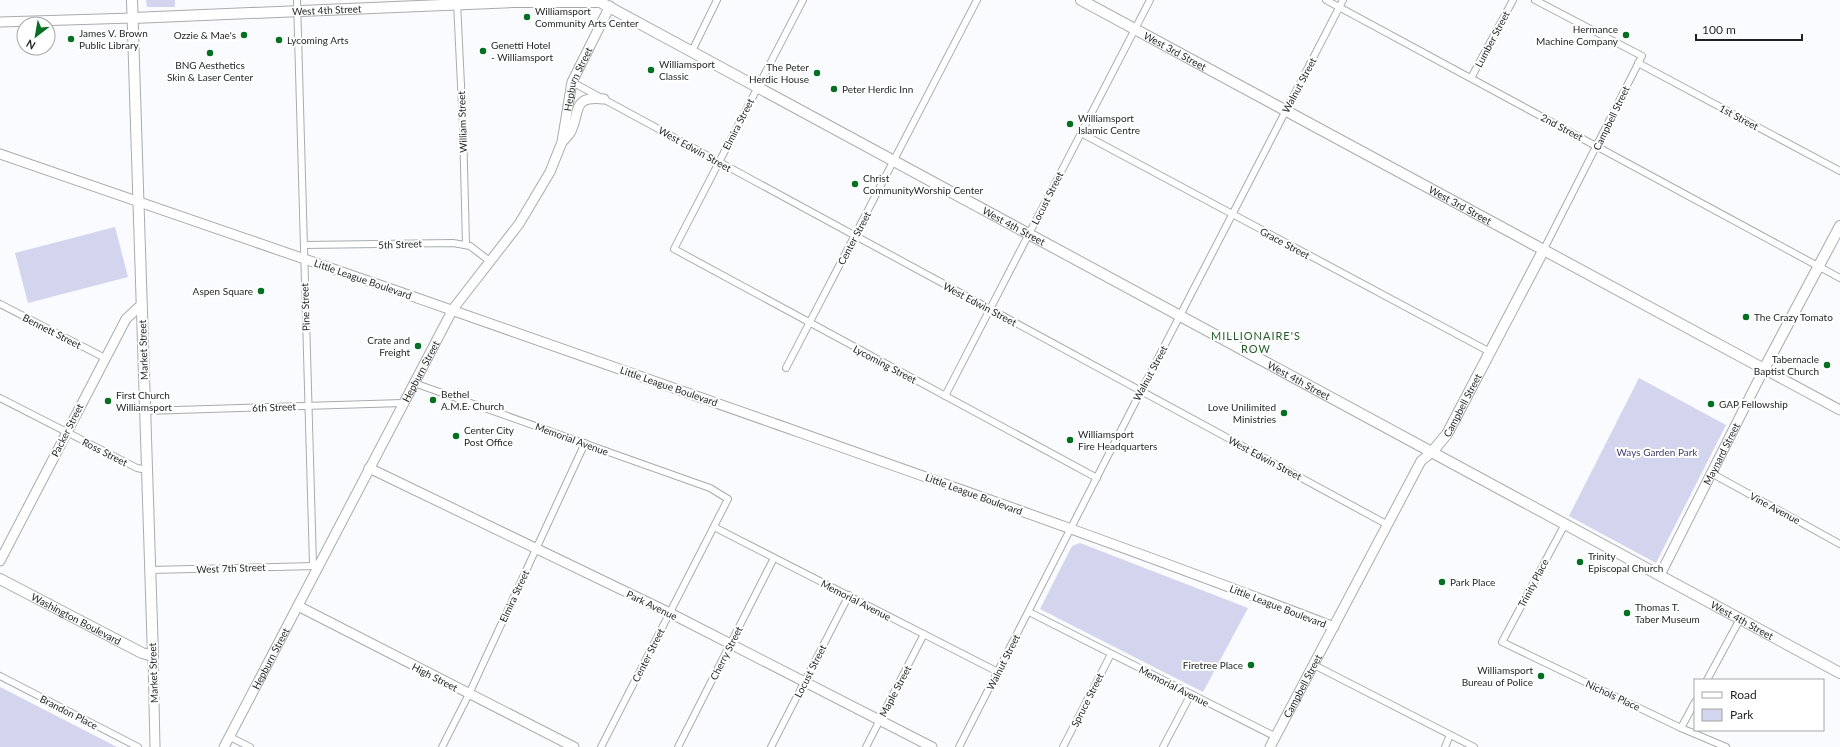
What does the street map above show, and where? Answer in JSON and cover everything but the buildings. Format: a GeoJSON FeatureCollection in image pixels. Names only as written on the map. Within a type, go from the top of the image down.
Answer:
{"type":"FeatureCollection","features":[{"type":"Feature","properties":{"kind":"main road","name":"Market Street"},"geometry":{"type":"LineString","coordinates":[[132,0],[153,656]]}},
{"type":"Feature","properties":{"kind":"main road","name":"West 3rd Street"},"geometry":{"type":"LineString","coordinates":[[1081,0],[1543,251],[1764,369]]}},
{"type":"Feature","properties":{"kind":"main road","name":"West 4th Street"},"geometry":{"type":"LineString","coordinates":[[133,18],[297,12],[457,3],[611,2],[692,51],[894,162],[1840,672]]}},
{"type":"Feature","properties":{"kind":"main road","name":"Maynard Street"},"geometry":{"type":"LineString","coordinates":[[1764,369],[1840,226]]}},
{"type":"Feature","properties":{"kind":"main road","name":"Campbell Street"},"geometry":{"type":"LineString","coordinates":[[1432,452],[1447,434],[1543,251]]}},
{"type":"Feature","properties":{"kind":"main road","name":"Washington Boulevard"},"geometry":{"type":"LineString","coordinates":[[0,579],[142,653],[153,656]]}},
{"type":"Feature","properties":{"kind":"street","name":"Pine Street"},"geometry":{"type":"LineString","coordinates":[[297,0],[308,406],[315,566]]}},
{"type":"Feature","properties":{"kind":"street"},"geometry":{"type":"LineString","coordinates":[[692,51],[717,0]]}},
{"type":"Feature","properties":{"kind":"street","name":"Elmira Street"},"geometry":{"type":"LineString","coordinates":[[674,249],[803,0]]}},
{"type":"Feature","properties":{"kind":"street","name":"Center Street"},"geometry":{"type":"LineString","coordinates":[[786,368],[977,0]]}},
{"type":"Feature","properties":{"kind":"street","name":"Locust Street"},"geometry":{"type":"LineString","coordinates":[[945,396],[1150,0]]}},
{"type":"Feature","properties":{"kind":"street","name":"2nd Street"},"geometry":{"type":"LineString","coordinates":[[1326,0],[1840,278]]}},
{"type":"Feature","properties":{"kind":"street","name":"Walnut Street"},"geometry":{"type":"LineString","coordinates":[[959,747],[1285,111],[1344,0]]}},
{"type":"Feature","properties":{"kind":"street","name":"Lumber Street"},"geometry":{"type":"LineString","coordinates":[[1471,78],[1513,0]]}},
{"type":"Feature","properties":{"kind":"street","name":"Campbell Street"},"geometry":{"type":"LineString","coordinates":[[1535,0],[1642,56],[1543,251]]}},
{"type":"Feature","properties":{"kind":"street","name":"Hepburn Street"},"geometry":{"type":"LineString","coordinates":[[224,747],[298,606],[315,566],[369,468],[453,309],[519,224],[543,186],[562,142],[572,82],[611,2]]}},
{"type":"Feature","properties":{"kind":"street","name":"William Street"},"geometry":{"type":"LineString","coordinates":[[457,3],[464,127],[466,244]]}},
{"type":"Feature","properties":{"kind":"street"},"geometry":{"type":"LineString","coordinates":[[0,22],[133,18]]}},
{"type":"Feature","properties":{"kind":"street","name":"1st Street"},"geometry":{"type":"LineString","coordinates":[[1638,62],[1840,171]]}},
{"type":"Feature","properties":{"kind":"street","name":"West Edwin Street"},"geometry":{"type":"LineString","coordinates":[[572,82],[1388,525]]}},
{"type":"Feature","properties":{"kind":"street"},"geometry":{"type":"LineString","coordinates":[[562,142],[572,130],[575,112],[582,103],[589,99],[604,100]]}},
{"type":"Feature","properties":{"kind":"street","name":"Grace Street"},"geometry":{"type":"LineString","coordinates":[[1081,133],[1490,352]]}},
{"type":"Feature","properties":{"kind":"street","name":"Little League Boulevard"},"geometry":{"type":"LineString","coordinates":[[0,154],[453,309],[1071,528],[1334,627]]}},
{"type":"Feature","properties":{"kind":"street","name":"5th Street"},"geometry":{"type":"LineString","coordinates":[[304,245],[435,242],[466,244]]}},
{"type":"Feature","properties":{"kind":"street"},"geometry":{"type":"LineString","coordinates":[[466,244],[491,262]]}},
{"type":"Feature","properties":{"kind":"street","name":"Lycoming Street"},"geometry":{"type":"LineString","coordinates":[[674,249],[1097,478]]}},
{"type":"Feature","properties":{"kind":"street","name":"Bennett Street"},"geometry":{"type":"LineString","coordinates":[[0,304],[105,358]]}},
{"type":"Feature","properties":{"kind":"street","name":"Packer Street"},"geometry":{"type":"LineString","coordinates":[[0,561],[126,319],[142,304]]}},
{"type":"Feature","properties":{"kind":"street","name":"West 3rd Street"},"geometry":{"type":"LineString","coordinates":[[1764,369],[1840,410]]}},
{"type":"Feature","properties":{"kind":"street","name":"Maynard Street"},"geometry":{"type":"LineString","coordinates":[[1660,575],[1764,369]]}},
{"type":"Feature","properties":{"kind":"street","name":"Memorial Avenue"},"geometry":{"type":"LineString","coordinates":[[414,383],[710,488],[728,499]]}},
{"type":"Feature","properties":{"kind":"street","name":"Ross Street"},"geometry":{"type":"LineString","coordinates":[[0,398],[137,468],[147,470]]}},
{"type":"Feature","properties":{"kind":"street","name":"6th Street"},"geometry":{"type":"LineString","coordinates":[[146,411],[403,403]]}},
{"type":"Feature","properties":{"kind":"street","name":"Elmira Street"},"geometry":{"type":"LineString","coordinates":[[442,747],[469,694],[584,443]]}},
{"type":"Feature","properties":{"kind":"street","name":"Campbell Street"},"geometry":{"type":"LineString","coordinates":[[1270,747],[1422,461],[1432,452]]}},
{"type":"Feature","properties":{"kind":"street","name":"Park Avenue"},"geometry":{"type":"LineString","coordinates":[[369,468],[670,613],[932,747]]}},
{"type":"Feature","properties":{"kind":"street","name":"Vine Avenue"},"geometry":{"type":"LineString","coordinates":[[1711,473],[1840,544]]}},
{"type":"Feature","properties":{"kind":"street","name":"Center Street"},"geometry":{"type":"LineString","coordinates":[[601,747],[728,499]]}},
{"type":"Feature","properties":{"kind":"street","name":"Trinity Place"},"geometry":{"type":"LineString","coordinates":[[1502,642],[1565,524]]}},
{"type":"Feature","properties":{"kind":"street","name":"Memorial Avenue"},"geometry":{"type":"LineString","coordinates":[[714,527],[998,672]]}},
{"type":"Feature","properties":{"kind":"street","name":"Cherry Street"},"geometry":{"type":"LineString","coordinates":[[678,747],[774,558]]}},
{"type":"Feature","properties":{"kind":"street","name":"West 7th Street"},"geometry":{"type":"LineString","coordinates":[[150,570],[315,566]]}},
{"type":"Feature","properties":{"kind":"street","name":"Locust Street"},"geometry":{"type":"LineString","coordinates":[[771,747],[849,595]]}},
{"type":"Feature","properties":{"kind":"street","name":"High Street"},"geometry":{"type":"LineString","coordinates":[[298,606],[574,747]]}},
{"type":"Feature","properties":{"kind":"street","name":"Memorial Avenue"},"geometry":{"type":"LineString","coordinates":[[1029,612],[1276,737]]}},
{"type":"Feature","properties":{"kind":"street"},"geometry":{"type":"LineString","coordinates":[[1708,679],[1740,619]]}},
{"type":"Feature","properties":{"kind":"street","name":"Maple Street"},"geometry":{"type":"LineString","coordinates":[[866,747],[924,634]]}},
{"type":"Feature","properties":{"kind":"street","name":"Nichols Place"},"geometry":{"type":"LineString","coordinates":[[1502,642],[1681,728],[1726,747]]}},
{"type":"Feature","properties":{"kind":"street","name":"Spruce Street"},"geometry":{"type":"LineString","coordinates":[[1063,747],[1111,654]]}},
{"type":"Feature","properties":{"kind":"street","name":"Market Street"},"geometry":{"type":"LineString","coordinates":[[153,656],[155,747]]}},
{"type":"Feature","properties":{"kind":"street"},"geometry":{"type":"LineString","coordinates":[[1314,665],[1474,747]]}},
{"type":"Feature","properties":{"kind":"street","name":"Brandon Place"},"geometry":{"type":"LineString","coordinates":[[0,676],[138,747]]}},
{"type":"Feature","properties":{"kind":"street"},"geometry":{"type":"LineString","coordinates":[[1163,747],[1191,694]]}},
{"type":"Feature","properties":{"kind":"street"},"geometry":{"type":"LineString","coordinates":[[1681,728],[1694,704]]}},
{"type":"Feature","properties":{"kind":"street"},"geometry":{"type":"LineString","coordinates":[[1445,747],[1450,735]]}},
{"type":"Feature","properties":{"kind":"street"},"geometry":{"type":"LineString","coordinates":[[230,737],[250,747]]}},
{"type":"Feature","properties":{"kind":"green space"},"geometry":{"type":"Polygon","coordinates":[[[146,0],[175,0],[175,7],[147,7],[146,0]]]}},
{"type":"Feature","properties":{"kind":"green space"},"geometry":{"type":"Polygon","coordinates":[[[115,227],[128,277],[28,303],[15,253],[115,227]]]}},
{"type":"Feature","properties":{"kind":"green space","name":"Ways Garden Park"},"geometry":{"type":"Polygon","coordinates":[[[1639,378],[1726,425],[1656,563],[1569,516],[1639,378]]]}},
{"type":"Feature","properties":{"kind":"green space"},"geometry":{"type":"Polygon","coordinates":[[[1080,543],[1248,608],[1203,692],[1040,609],[1072,546],[1080,543]]]}},
{"type":"Feature","properties":{"kind":"green space"},"geometry":{"type":"Polygon","coordinates":[[[0,687],[117,747],[0,747],[0,687]]]}},
{"type":"Feature","properties":{"kind":"place","name":"Williamsport Community Arts Center"},"geometry":{"type":"Point","coordinates":[527,17]}},
{"type":"Feature","properties":{"kind":"place","name":"Ozzie & Mae's"},"geometry":{"type":"Point","coordinates":[244,35]}},
{"type":"Feature","properties":{"kind":"place","name":"Hermance Machine Company"},"geometry":{"type":"Point","coordinates":[1626,35]}},
{"type":"Feature","properties":{"kind":"place","name":"James V. Brown Public Library"},"geometry":{"type":"Point","coordinates":[71,39]}},
{"type":"Feature","properties":{"kind":"place","name":"Lycoming Arts"},"geometry":{"type":"Point","coordinates":[279,40]}},
{"type":"Feature","properties":{"kind":"place","name":"Genetti Hotel - Williamsport"},"geometry":{"type":"Point","coordinates":[483,51]}},
{"type":"Feature","properties":{"kind":"place","name":"BNG Aesthetics Skin & Laser Center"},"geometry":{"type":"Point","coordinates":[210,53]}},
{"type":"Feature","properties":{"kind":"place","name":"Williamsport Classic"},"geometry":{"type":"Point","coordinates":[651,70]}},
{"type":"Feature","properties":{"kind":"place","name":"The Peter Herdic House"},"geometry":{"type":"Point","coordinates":[817,73]}},
{"type":"Feature","properties":{"kind":"place","name":"Peter Herdic Inn"},"geometry":{"type":"Point","coordinates":[834,89]}},
{"type":"Feature","properties":{"kind":"place","name":"Williamsport Islamic Centre"},"geometry":{"type":"Point","coordinates":[1070,124]}},
{"type":"Feature","properties":{"kind":"place","name":"Christ CommunityWorship Center"},"geometry":{"type":"Point","coordinates":[855,184]}},
{"type":"Feature","properties":{"kind":"place","name":"Aspen Square"},"geometry":{"type":"Point","coordinates":[261,291]}},
{"type":"Feature","properties":{"kind":"place","name":"The Crazy Tomato"},"geometry":{"type":"Point","coordinates":[1746,317]}},
{"type":"Feature","properties":{"kind":"place","name":"Crate and Freight"},"geometry":{"type":"Point","coordinates":[418,346]}},
{"type":"Feature","properties":{"kind":"place","name":"Tabernacle Baptist Church"},"geometry":{"type":"Point","coordinates":[1827,365]}},
{"type":"Feature","properties":{"kind":"place","name":"Bethel A.M.E. Church"},"geometry":{"type":"Point","coordinates":[433,400]}},
{"type":"Feature","properties":{"kind":"place","name":"First Church Williamsport"},"geometry":{"type":"Point","coordinates":[108,401]}},
{"type":"Feature","properties":{"kind":"place","name":"GAP Fellowship"},"geometry":{"type":"Point","coordinates":[1711,404]}},
{"type":"Feature","properties":{"kind":"place","name":"Love Unilimited Ministries"},"geometry":{"type":"Point","coordinates":[1284,413]}},
{"type":"Feature","properties":{"kind":"place","name":"Center City Post Office"},"geometry":{"type":"Point","coordinates":[456,436]}},
{"type":"Feature","properties":{"kind":"place","name":"Williamsport Fire Headquarters"},"geometry":{"type":"Point","coordinates":[1070,440]}},
{"type":"Feature","properties":{"kind":"place","name":"Trinity Episcopal Church"},"geometry":{"type":"Point","coordinates":[1580,562]}},
{"type":"Feature","properties":{"kind":"place","name":"Park Place"},"geometry":{"type":"Point","coordinates":[1442,582]}},
{"type":"Feature","properties":{"kind":"place","name":"Thomas T. Taber Museum"},"geometry":{"type":"Point","coordinates":[1627,613]}},
{"type":"Feature","properties":{"kind":"place","name":"Firetree Place"},"geometry":{"type":"Point","coordinates":[1251,665]}},
{"type":"Feature","properties":{"kind":"place","name":"Williamsport Bureau of Police"},"geometry":{"type":"Point","coordinates":[1541,676]}},
{"type":"Feature","properties":{"kind":"district","name":"MILLIONAIRE'S ROW"},"geometry":{"type":"Point","coordinates":[1256,342]}}]}
